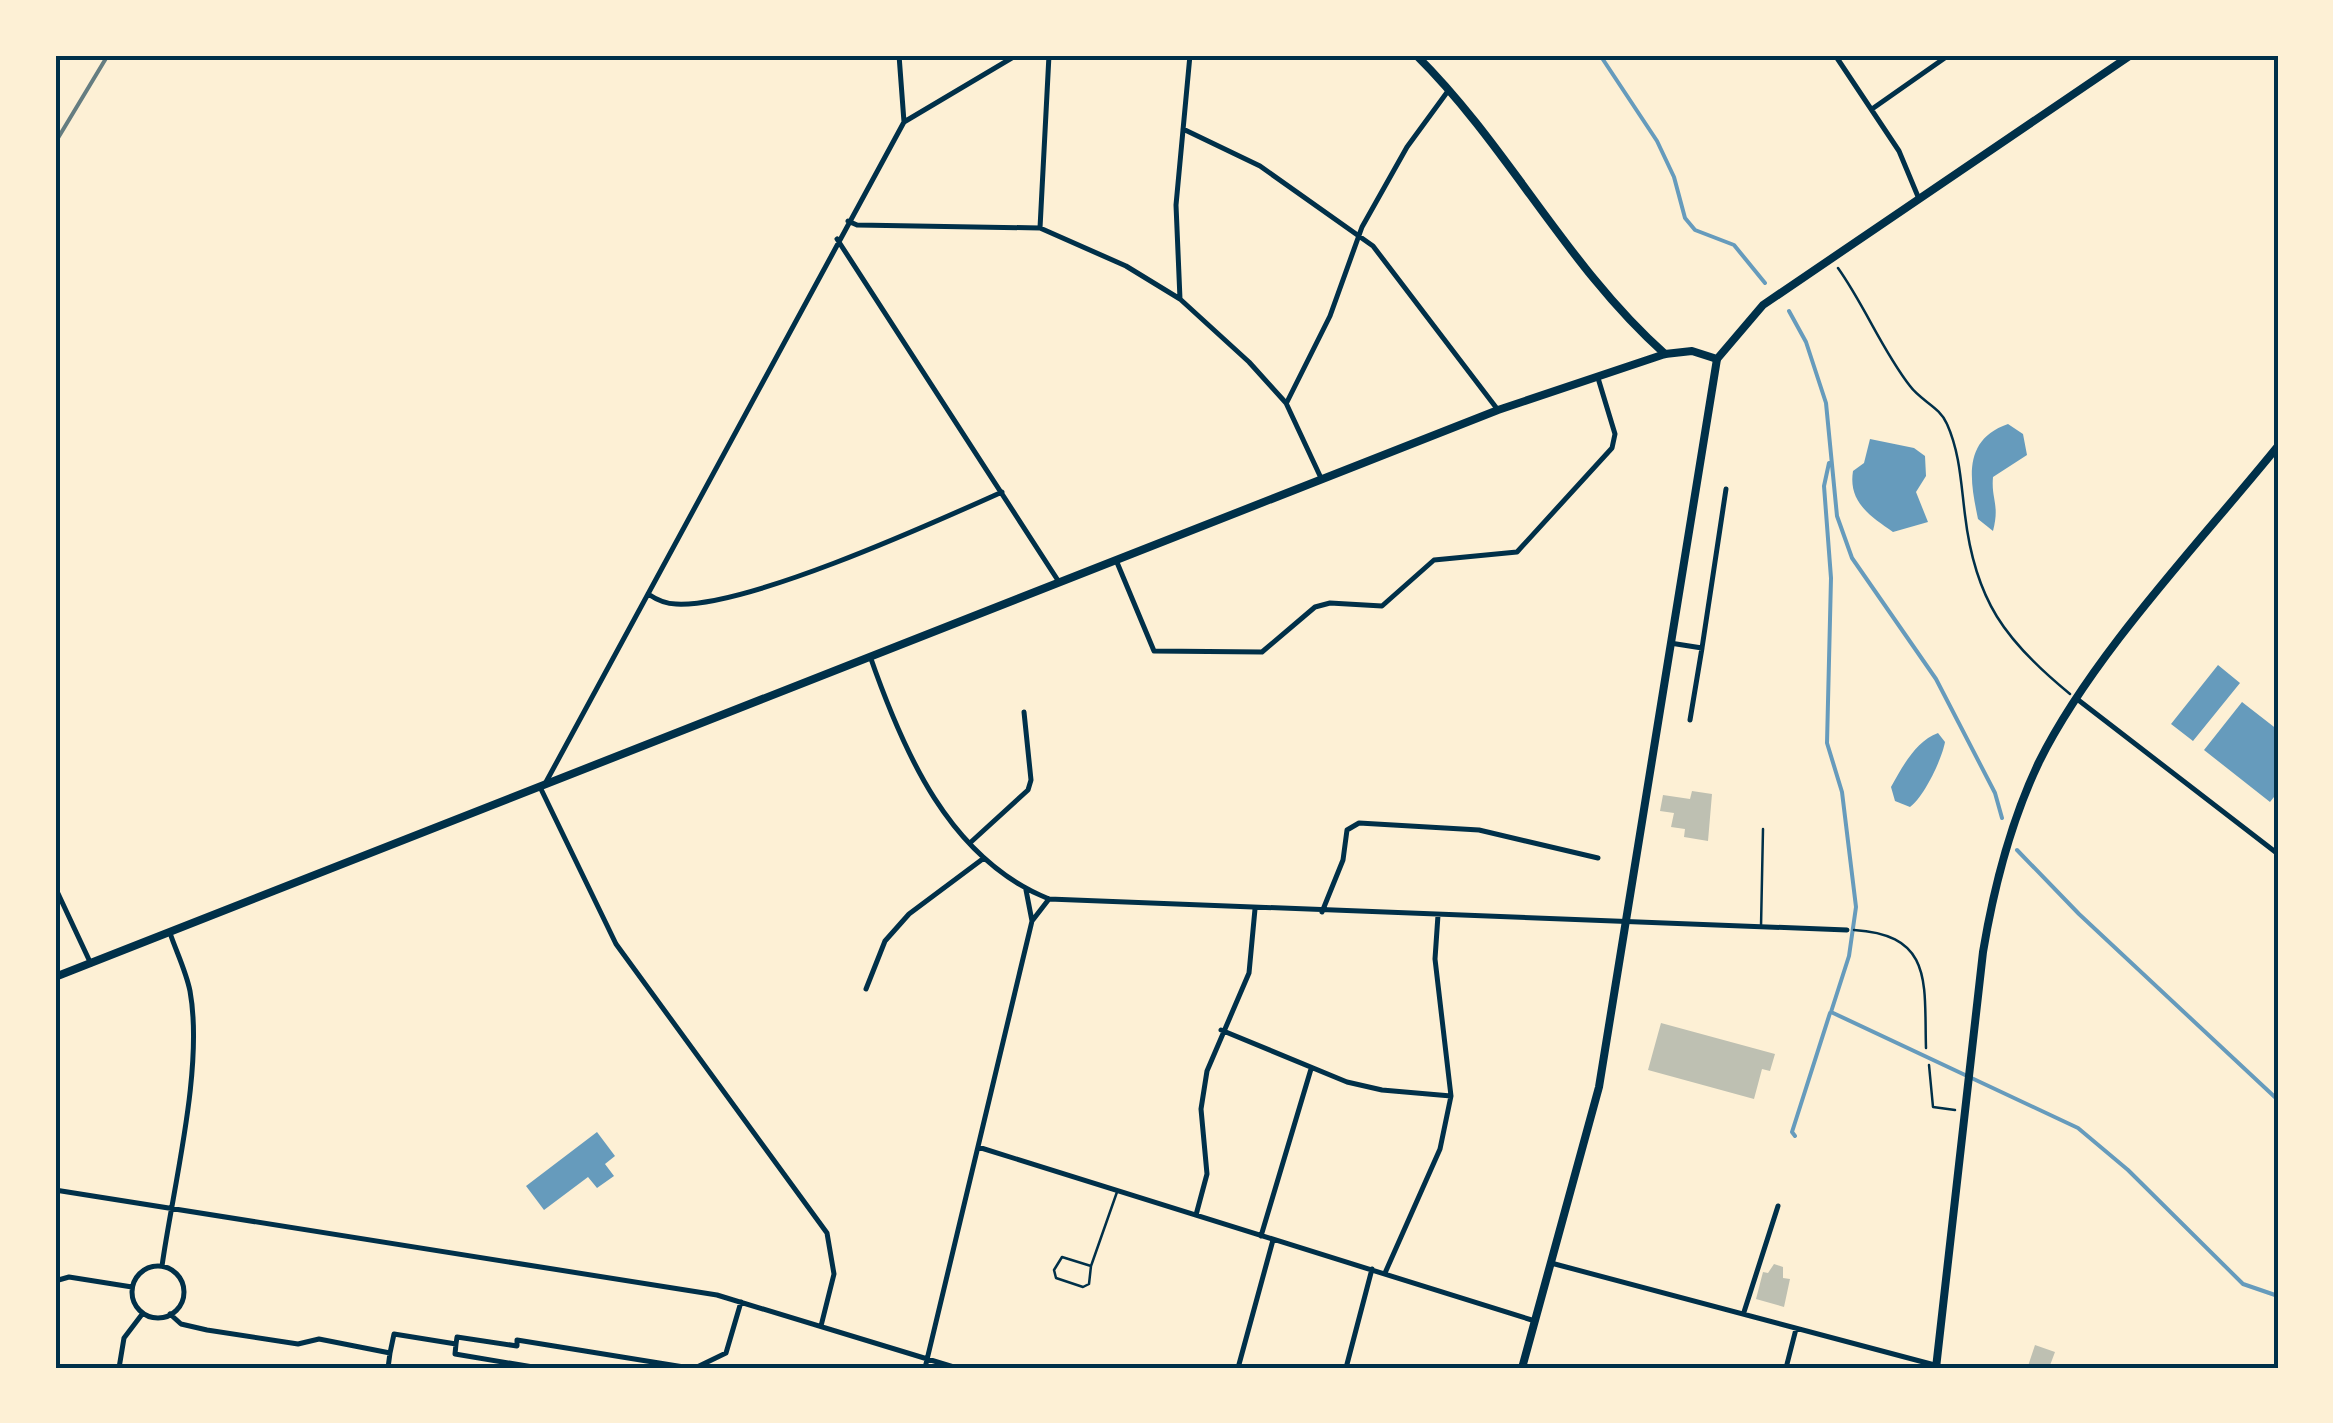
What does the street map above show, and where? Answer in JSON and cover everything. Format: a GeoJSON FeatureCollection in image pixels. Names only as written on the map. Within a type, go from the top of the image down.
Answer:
{"type":"FeatureCollection","features":[{"type":"Feature","properties":{"kind":"main road"},"geometry":{"type":"LineString","coordinates":[[1416,55],[1448,91],[1588,275],[1665,354]]}},
{"type":"Feature","properties":{"kind":"main road"},"geometry":{"type":"LineString","coordinates":[[1522,1368],[1599,1087],[1717,359],[1763,304],[1920,202],[2131,55]]}},
{"type":"Feature","properties":{"kind":"main road"},"geometry":{"type":"LineString","coordinates":[[55,977],[1498,410],[1665,354],[1692,350],[1717,359]]}},
{"type":"Feature","properties":{"kind":"main road"},"geometry":{"type":"LineString","coordinates":[[1939,1367],[1969,1070],[1998,872],[2034,774],[2077,699],[2278,446]]}},
{"type":"Feature","properties":{"kind":"street"},"geometry":{"type":"LineString","coordinates":[[899,55],[904,122]]}},
{"type":"Feature","properties":{"kind":"street"},"geometry":{"type":"LineString","coordinates":[[821,1326],[834,1274],[827,1233],[616,944],[542,785],[904,122],[1017,55]]}},
{"type":"Feature","properties":{"kind":"street"},"geometry":{"type":"LineString","coordinates":[[1040,228],[1049,55]]}},
{"type":"Feature","properties":{"kind":"street"},"geometry":{"type":"LineString","coordinates":[[1180,299],[1176,205],[1190,55]]}},
{"type":"Feature","properties":{"kind":"street"},"geometry":{"type":"LineString","coordinates":[[1836,55],[1899,151],[1920,202]]}},
{"type":"Feature","properties":{"kind":"street"},"geometry":{"type":"LineString","coordinates":[[1872,109],[1949,55]]}},
{"type":"Feature","properties":{"kind":"street"},"geometry":{"type":"LineString","coordinates":[[1286,403],[1330,316],[1360,236],[1407,147],[1448,91]]}},
{"type":"Feature","properties":{"kind":"street"},"geometry":{"type":"LineString","coordinates":[[1184,129],[1260,166],[1360,236],[1395,270],[1498,410]]}},
{"type":"Feature","properties":{"kind":"street"},"geometry":{"type":"LineString","coordinates":[[848,220],[873,226],[1040,228],[1126,266],[1180,299],[1249,362],[1286,403],[1321,478]]}},
{"type":"Feature","properties":{"kind":"street"},"geometry":{"type":"LineString","coordinates":[[837,239],[1059,582]]}},
{"type":"Feature","properties":{"kind":"street"},"geometry":{"type":"LineString","coordinates":[[1116,560],[1154,650],[1254,654],[1270,648],[1315,607],[1382,606],[1434,560],[1517,552],[1548,521],[1612,448],[1615,434],[1597,375]]}},
{"type":"Feature","properties":{"kind":"street"},"geometry":{"type":"LineString","coordinates":[[1690,720],[1726,489]]}},
{"type":"Feature","properties":{"kind":"street"},"geometry":{"type":"LineString","coordinates":[[648,594],[674,604],[726,596],[915,530],[1002,492]]}},
{"type":"Feature","properties":{"kind":"street"},"geometry":{"type":"LineString","coordinates":[[1670,642],[1702,648]]}},
{"type":"Feature","properties":{"kind":"street"},"geometry":{"type":"LineString","coordinates":[[870,656],[913,764],[935,800],[984,858],[1026,890],[1049,899],[1847,930]]}},
{"type":"Feature","properties":{"kind":"street"},"geometry":{"type":"LineString","coordinates":[[2077,699],[2278,854]]}},
{"type":"Feature","properties":{"kind":"street"},"geometry":{"type":"LineString","coordinates":[[971,842],[1028,790],[1031,780],[1024,712]]}},
{"type":"Feature","properties":{"kind":"street"},"geometry":{"type":"LineString","coordinates":[[1322,912],[1343,860],[1347,830],[1359,823],[1479,830],[1598,858]]}},
{"type":"Feature","properties":{"kind":"street"},"geometry":{"type":"LineString","coordinates":[[866,990],[885,941],[909,914],[984,858]]}},
{"type":"Feature","properties":{"kind":"street"},"geometry":{"type":"LineString","coordinates":[[55,886],[91,964]]}},
{"type":"Feature","properties":{"kind":"street"},"geometry":{"type":"LineString","coordinates":[[1026,890],[1032,921]]}},
{"type":"Feature","properties":{"kind":"street"},"geometry":{"type":"LineString","coordinates":[[925,1368],[1032,921],[1049,899]]}},
{"type":"Feature","properties":{"kind":"street"},"geometry":{"type":"LineString","coordinates":[[1196,1216],[1207,1174],[1201,1109],[1221,1030],[1249,973],[1255,909]]}},
{"type":"Feature","properties":{"kind":"street"},"geometry":{"type":"LineString","coordinates":[[1385,1273],[1440,1149],[1451,1096],[1435,959],[1438,915]]}},
{"type":"Feature","properties":{"kind":"street"},"geometry":{"type":"LineString","coordinates":[[162,1266],[191,1067],[190,990],[170,932]]}},
{"type":"Feature","properties":{"kind":"street"},"geometry":{"type":"LineString","coordinates":[[1221,1030],[1311,1069],[1382,1090],[1451,1096]]}},
{"type":"Feature","properties":{"kind":"street"},"geometry":{"type":"LineString","coordinates":[[1260,1236],[1311,1069]]}},
{"type":"Feature","properties":{"kind":"street"},"geometry":{"type":"LineString","coordinates":[[978,1147],[1535,1321]]}},
{"type":"Feature","properties":{"kind":"street"},"geometry":{"type":"LineString","coordinates":[[55,1190],[741,1302],[957,1368]]}},
{"type":"Feature","properties":{"kind":"street"},"geometry":{"type":"LineString","coordinates":[[1743,1314],[1778,1206]]}},
{"type":"Feature","properties":{"kind":"street"},"geometry":{"type":"LineString","coordinates":[[1238,1368],[1273,1240]]}},
{"type":"Feature","properties":{"kind":"street"},"geometry":{"type":"LineString","coordinates":[[1551,1263],[1939,1367]]}},
{"type":"Feature","properties":{"kind":"street"},"geometry":{"type":"LineString","coordinates":[[162,1266],[176,1274],[183,1288],[181,1303],[170,1314],[156,1318],[143,1313],[134,1302],[132,1287],[146,1268],[162,1266]]}},
{"type":"Feature","properties":{"kind":"street"},"geometry":{"type":"LineString","coordinates":[[1346,1368],[1372,1269]]}},
{"type":"Feature","properties":{"kind":"street"},"geometry":{"type":"LineString","coordinates":[[55,1280],[69,1277],[132,1287]]}},
{"type":"Feature","properties":{"kind":"street"},"geometry":{"type":"LineString","coordinates":[[540,1368],[455,1354],[457,1336],[517,1346],[518,1340],[693,1368],[726,1353],[741,1302]]}},
{"type":"Feature","properties":{"kind":"street"},"geometry":{"type":"LineString","coordinates":[[120,1368],[124,1338],[143,1313]]}},
{"type":"Feature","properties":{"kind":"street"},"geometry":{"type":"LineString","coordinates":[[170,1314],[182,1324],[222,1332],[298,1344],[319,1339],[390,1354]]}},
{"type":"Feature","properties":{"kind":"street"},"geometry":{"type":"LineString","coordinates":[[1786,1368],[1796,1328]]}},
{"type":"Feature","properties":{"kind":"street"},"geometry":{"type":"LineString","coordinates":[[388,1368],[394,1334],[456,1344]]}},
{"type":"Feature","properties":{"kind":"lane"},"geometry":{"type":"LineString","coordinates":[[1761,928],[1763,829]]}},
{"type":"Feature","properties":{"kind":"lane"},"geometry":{"type":"LineString","coordinates":[[1091,1266],[1062,1257],[1054,1270],[1056,1278],[1083,1287],[1088,1284],[1117,1191]]}},
{"type":"Feature","properties":{"kind":"path"},"geometry":{"type":"LineString","coordinates":[[1832,258],[1868,311],[1912,389],[1946,420],[1956,448],[1968,547],[1984,598],[2018,650],[2068,693]]}},
{"type":"Feature","properties":{"kind":"path"},"geometry":{"type":"LineString","coordinates":[[1859,931],[1897,938],[1918,960],[1924,981],[1926,1048]]}},
{"type":"Feature","properties":{"kind":"path"},"geometry":{"type":"LineString","coordinates":[[1929,1066],[1933,1107],[1965,1112]]}},
{"type":"Feature","properties":{"kind":"water"},"geometry":{"type":"Polygon","coordinates":[[[2008,424],[2023,434],[2027,455],[1993,477],[1993,531],[1978,519],[1973,463],[1983,440],[2008,424]]]}},
{"type":"Feature","properties":{"kind":"water"},"geometry":{"type":"Polygon","coordinates":[[[1870,439],[1914,448],[1925,456],[1926,476],[1916,492],[1928,522],[1893,532],[1857,500],[1853,471],[1864,463],[1870,439]]]}},
{"type":"Feature","properties":{"kind":"water"},"geometry":{"type":"Polygon","coordinates":[[[2218,665],[2240,683],[2193,741],[2171,724],[2218,665]]]}},
{"type":"Feature","properties":{"kind":"water"},"geometry":{"type":"Polygon","coordinates":[[[2242,702],[2278,730],[2278,792],[2270,802],[2204,750],[2242,702]]]}},
{"type":"Feature","properties":{"kind":"water"},"geometry":{"type":"Polygon","coordinates":[[[1938,733],[1945,742],[1926,787],[1910,807],[1895,801],[1891,787],[1905,763],[1916,748],[1938,733]]]}},
{"type":"Feature","properties":{"kind":"water"},"geometry":{"type":"Polygon","coordinates":[[[597,1132],[615,1156],[605,1164],[614,1176],[597,1188],[588,1177],[544,1210],[526,1186],[597,1132]]]}},
{"type":"Feature","properties":{"kind":"building"},"geometry":{"type":"Polygon","coordinates":[[[1692,791],[1712,794],[1708,841],[1684,837],[1685,829],[1671,827],[1674,813],[1660,811],[1663,795],[1690,799],[1692,791]]]}},
{"type":"Feature","properties":{"kind":"building"},"geometry":{"type":"Polygon","coordinates":[[[1661,1023],[1775,1054],[1770,1071],[1762,1069],[1754,1099],[1648,1070],[1661,1023]]]}},
{"type":"Feature","properties":{"kind":"building"},"geometry":{"type":"Polygon","coordinates":[[[1774,1264],[1783,1267],[1783,1278],[1790,1279],[1784,1307],[1756,1299],[1763,1272],[1768,1273],[1774,1264]]]}},
{"type":"Feature","properties":{"kind":"building"},"geometry":{"type":"Polygon","coordinates":[[[2035,1345],[2055,1352],[2049,1368],[2028,1366],[2035,1345]]]}},
{"type":"Feature","properties":{"kind":"waterway"},"geometry":{"type":"LineString","coordinates":[[1600,55],[1657,141],[1674,177],[1685,218],[1695,230],[1734,245],[1765,283]]}},
{"type":"Feature","properties":{"kind":"waterway"},"geometry":{"type":"LineString","coordinates":[[1789,311],[1806,342],[1826,403],[1837,516],[1852,558],[1936,679],[1995,793],[2002,818]]}},
{"type":"Feature","properties":{"kind":"waterway"},"geometry":{"type":"LineString","coordinates":[[1829,463],[1824,486],[1831,578],[1827,743],[1842,792],[1856,907],[1849,956],[1831,1012],[2078,1128],[2128,1170],[2243,1284],[2278,1296]]}},
{"type":"Feature","properties":{"kind":"waterway"},"geometry":{"type":"LineString","coordinates":[[2017,850],[2079,914],[2278,1100]]}},
{"type":"Feature","properties":{"kind":"waterway"},"geometry":{"type":"LineString","coordinates":[[1795,1136],[1792,1132],[1830,1013]]}},
{"type":"Feature","properties":{"kind":"railway"},"geometry":{"type":"LineString","coordinates":[[55,143],[108,55]]}}]}
